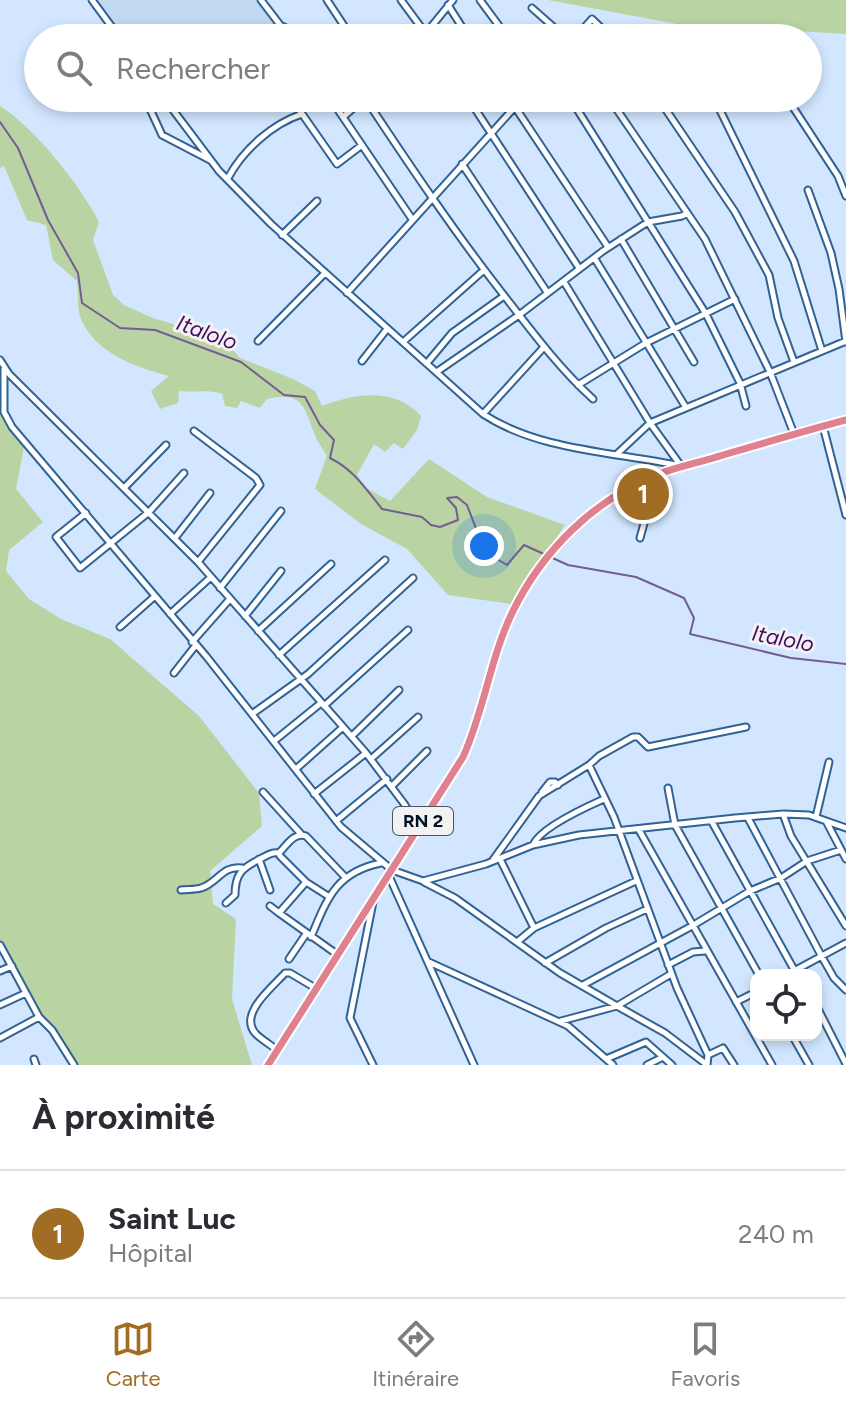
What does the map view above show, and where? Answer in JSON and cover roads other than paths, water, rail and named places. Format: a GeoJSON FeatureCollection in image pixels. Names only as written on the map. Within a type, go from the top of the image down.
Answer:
{"type":"FeatureCollection","features":[{"type":"Feature","properties":{"kind":"highway","name":"RN 2"},"geometry":{"type":"LineString","coordinates":[[268,1065],[463,757],[505,630],[520,597],[544,560],[598,507],[657,475],[846,420]]}},
{"type":"Feature","properties":{"kind":"street"},"geometry":{"type":"LineString","coordinates":[[92,0],[110,24]]}},
{"type":"Feature","properties":{"kind":"street"},"geometry":{"type":"LineString","coordinates":[[261,0],[280,24]]}},
{"type":"Feature","properties":{"kind":"street"},"geometry":{"type":"LineString","coordinates":[[327,0],[343,24]]}},
{"type":"Feature","properties":{"kind":"street"},"geometry":{"type":"LineString","coordinates":[[401,0],[417,24]]}},
{"type":"Feature","properties":{"kind":"street"},"geometry":{"type":"LineString","coordinates":[[480,0],[498,24]]}},
{"type":"Feature","properties":{"kind":"street"},"geometry":{"type":"LineString","coordinates":[[435,24],[451,3],[462,24]]}},
{"type":"Feature","properties":{"kind":"street"},"geometry":{"type":"LineString","coordinates":[[532,8],[550,24]]}},
{"type":"Feature","properties":{"kind":"street"},"geometry":{"type":"LineString","coordinates":[[151,112],[162,135],[212,161]]}},
{"type":"Feature","properties":{"kind":"street"},"geometry":{"type":"LineString","coordinates":[[175,112],[212,161],[282,235],[483,414],[535,438],[682,466]]}},
{"type":"Feature","properties":{"kind":"street"},"geometry":{"type":"LineString","coordinates":[[340,112],[412,219]]}},
{"type":"Feature","properties":{"kind":"street"},"geometry":{"type":"LineString","coordinates":[[343,117],[349,112]]}},
{"type":"Feature","properties":{"kind":"street"},"geometry":{"type":"LineString","coordinates":[[374,112],[431,198],[484,270],[544,347],[593,399]]}},
{"type":"Feature","properties":{"kind":"street"},"geometry":{"type":"LineString","coordinates":[[477,112],[579,268]]}},
{"type":"Feature","properties":{"kind":"street"},"geometry":{"type":"LineString","coordinates":[[347,293],[511,112]]}},
{"type":"Feature","properties":{"kind":"street"},"geometry":{"type":"LineString","coordinates":[[518,112],[608,247]]}},
{"type":"Feature","properties":{"kind":"street"},"geometry":{"type":"LineString","coordinates":[[579,112],[706,314],[740,383],[746,406]]}},
{"type":"Feature","properties":{"kind":"street"},"geometry":{"type":"LineString","coordinates":[[618,112],[705,239],[770,372],[794,434]]}},
{"type":"Feature","properties":{"kind":"street"},"geometry":{"type":"LineString","coordinates":[[667,112],[735,212],[769,275],[778,318],[794,362]]}},
{"type":"Feature","properties":{"kind":"street"},"geometry":{"type":"LineString","coordinates":[[721,112],[794,261],[822,351]]}},
{"type":"Feature","properties":{"kind":"street"},"geometry":{"type":"LineString","coordinates":[[796,112],[838,176],[846,196]]}},
{"type":"Feature","properties":{"kind":"street"},"geometry":{"type":"LineString","coordinates":[[228,178],[247,150],[283,122],[302,114],[337,164],[362,145]]}},
{"type":"Feature","properties":{"kind":"street"},"geometry":{"type":"LineString","coordinates":[[462,164],[547,292]]}},
{"type":"Feature","properties":{"kind":"street"},"geometry":{"type":"LineString","coordinates":[[617,454],[650,423],[740,383],[846,342],[831,253],[808,190]]}},
{"type":"Feature","properties":{"kind":"street"},"geometry":{"type":"LineString","coordinates":[[282,235],[317,201]]}},
{"type":"Feature","properties":{"kind":"street"},"geometry":{"type":"LineString","coordinates":[[437,371],[519,315],[608,247],[648,222],[687,213]]}},
{"type":"Feature","properties":{"kind":"street"},"geometry":{"type":"LineString","coordinates":[[621,239],[694,362]]}},
{"type":"Feature","properties":{"kind":"street"},"geometry":{"type":"LineString","coordinates":[[595,259],[685,406]]}},
{"type":"Feature","properties":{"kind":"street"},"geometry":{"type":"LineString","coordinates":[[403,342],[484,270]]}},
{"type":"Feature","properties":{"kind":"street"},"geometry":{"type":"LineString","coordinates":[[258,341],[325,273]]}},
{"type":"Feature","properties":{"kind":"street"},"geometry":{"type":"LineString","coordinates":[[564,282],[650,423],[682,466]]}},
{"type":"Feature","properties":{"kind":"street"},"geometry":{"type":"LineString","coordinates":[[427,363],[442,343],[462,325],[504,296]]}},
{"type":"Feature","properties":{"kind":"street"},"geometry":{"type":"LineString","coordinates":[[578,385],[646,343],[735,299]]}},
{"type":"Feature","properties":{"kind":"street"},"geometry":{"type":"LineString","coordinates":[[362,361],[387,329]]}},
{"type":"Feature","properties":{"kind":"street"},"geometry":{"type":"LineString","coordinates":[[483,414],[544,347]]}},
{"type":"Feature","properties":{"kind":"street"},"geometry":{"type":"LineString","coordinates":[[0,360],[4,368],[198,562],[352,736],[387,779],[419,828]]}},
{"type":"Feature","properties":{"kind":"street"},"geometry":{"type":"LineString","coordinates":[[4,368],[4,412],[12,427],[194,643],[336,821],[391,873],[474,1065]]}},
{"type":"Feature","properties":{"kind":"street"},"geometry":{"type":"LineString","coordinates":[[823,426],[846,515]]}},
{"type":"Feature","properties":{"kind":"street"},"geometry":{"type":"LineString","coordinates":[[194,431],[256,478],[260,485],[198,562]]}},
{"type":"Feature","properties":{"kind":"street"},"geometry":{"type":"LineString","coordinates":[[125,487],[166,445]]}},
{"type":"Feature","properties":{"kind":"street"},"geometry":{"type":"LineString","coordinates":[[86,513],[56,537],[80,568],[149,512],[184,473]]}},
{"type":"Feature","properties":{"kind":"street"},"geometry":{"type":"LineString","coordinates":[[640,538],[657,475]]}},
{"type":"Feature","properties":{"kind":"street"},"geometry":{"type":"LineString","coordinates":[[175,538],[210,493]]}},
{"type":"Feature","properties":{"kind":"street"},"geometry":{"type":"LineString","coordinates":[[220,588],[281,511]]}},
{"type":"Feature","properties":{"kind":"street"},"geometry":{"type":"LineString","coordinates":[[279,655],[385,560]]}},
{"type":"Feature","properties":{"kind":"street"},"geometry":{"type":"LineString","coordinates":[[258,631],[331,564]]}},
{"type":"Feature","properties":{"kind":"street"},"geometry":{"type":"LineString","coordinates":[[245,616],[281,571]]}},
{"type":"Feature","properties":{"kind":"street"},"geometry":{"type":"LineString","coordinates":[[170,614],[211,577]]}},
{"type":"Feature","properties":{"kind":"street"},"geometry":{"type":"LineString","coordinates":[[252,714],[301,680],[413,578]]}},
{"type":"Feature","properties":{"kind":"street"},"geometry":{"type":"LineString","coordinates":[[120,627],[154,597]]}},
{"type":"Feature","properties":{"kind":"street"},"geometry":{"type":"LineString","coordinates":[[174,673],[229,600]]}},
{"type":"Feature","properties":{"kind":"street"},"geometry":{"type":"LineString","coordinates":[[274,741],[408,630]]}},
{"type":"Feature","properties":{"kind":"street"},"geometry":{"type":"LineString","coordinates":[[352,736],[399,690]]}},
{"type":"Feature","properties":{"kind":"street"},"geometry":{"type":"LineString","coordinates":[[371,759],[418,717]]}},
{"type":"Feature","properties":{"kind":"street"},"geometry":{"type":"LineString","coordinates":[[296,769],[343,727]]}},
{"type":"Feature","properties":{"kind":"street"},"geometry":{"type":"LineString","coordinates":[[492,862],[539,796],[635,736],[648,747],[746,727]]}},
{"type":"Feature","properties":{"kind":"street"},"geometry":{"type":"LineString","coordinates":[[392,786],[427,751]]}},
{"type":"Feature","properties":{"kind":"street"},"geometry":{"type":"LineString","coordinates":[[314,794],[366,753]]}},
{"type":"Feature","properties":{"kind":"street"},"geometry":{"type":"LineString","coordinates":[[816,817],[829,762]]}},
{"type":"Feature","properties":{"kind":"street"},"geometry":{"type":"LineString","coordinates":[[589,765],[618,832],[671,974],[708,1055],[707,1064]]}},
{"type":"Feature","properties":{"kind":"street"},"geometry":{"type":"LineString","coordinates":[[336,821],[387,779]]}},
{"type":"Feature","properties":{"kind":"street"},"geometry":{"type":"LineString","coordinates":[[668,788],[675,825],[755,969]]}},
{"type":"Feature","properties":{"kind":"street"},"geometry":{"type":"LineString","coordinates":[[263,792],[346,878]]}},
{"type":"Feature","properties":{"kind":"street"},"geometry":{"type":"LineString","coordinates":[[533,845],[546,831],[604,799]]}},
{"type":"Feature","properties":{"kind":"street"},"geometry":{"type":"LineString","coordinates":[[783,814],[791,836],[846,926]]}},
{"type":"Feature","properties":{"kind":"street"},"geometry":{"type":"LineString","coordinates":[[423,881],[492,862],[533,845],[587,833],[783,814],[816,817],[846,828]]}},
{"type":"Feature","properties":{"kind":"street"},"geometry":{"type":"LineString","coordinates":[[747,818],[834,978],[846,990]]}},
{"type":"Feature","properties":{"kind":"street"},"geometry":{"type":"LineString","coordinates":[[825,820],[846,859]]}},
{"type":"Feature","properties":{"kind":"street"},"geometry":{"type":"LineString","coordinates":[[712,822],[794,969]]}},
{"type":"Feature","properties":{"kind":"street"},"geometry":{"type":"LineString","coordinates":[[639,830],[772,1065]]}},
{"type":"Feature","properties":{"kind":"street"},"geometry":{"type":"LineString","coordinates":[[279,853],[296,835],[301,834]]}},
{"type":"Feature","properties":{"kind":"street"},"geometry":{"type":"LineString","coordinates":[[582,986],[807,861],[841,850]]}},
{"type":"Feature","properties":{"kind":"street"},"geometry":{"type":"LineString","coordinates":[[226,903],[235,895],[235,882],[243,868],[273,852],[279,853]]}},
{"type":"Feature","properties":{"kind":"street"},"geometry":{"type":"LineString","coordinates":[[279,853],[281,859],[306,882],[328,896]]}},
{"type":"Feature","properties":{"kind":"street"},"geometry":{"type":"LineString","coordinates":[[259,859],[270,890]]}},
{"type":"Feature","properties":{"kind":"street"},"geometry":{"type":"LineString","coordinates":[[500,859],[534,928]]}},
{"type":"Feature","properties":{"kind":"street"},"geometry":{"type":"LineString","coordinates":[[289,959],[308,935],[328,896],[346,878],[365,867],[382,863]]}},
{"type":"Feature","properties":{"kind":"street"},"geometry":{"type":"LineString","coordinates":[[181,890],[201,888],[233,867],[243,868]]}},
{"type":"Feature","properties":{"kind":"street"},"geometry":{"type":"LineString","coordinates":[[391,873],[423,881],[455,898],[545,963],[665,1033],[707,1064]]}},
{"type":"Feature","properties":{"kind":"street"},"geometry":{"type":"LineString","coordinates":[[517,942],[534,928],[636,881]]}},
{"type":"Feature","properties":{"kind":"street"},"geometry":{"type":"LineString","coordinates":[[279,913],[306,882]]}},
{"type":"Feature","properties":{"kind":"street"},"geometry":{"type":"LineString","coordinates":[[371,1063],[350,1018],[373,901]]}},
{"type":"Feature","properties":{"kind":"street"},"geometry":{"type":"LineString","coordinates":[[270,906],[338,955]]}},
{"type":"Feature","properties":{"kind":"street"},"geometry":{"type":"LineString","coordinates":[[545,963],[647,909]]}},
{"type":"Feature","properties":{"kind":"street"},"geometry":{"type":"LineString","coordinates":[[802,969],[846,943]]}},
{"type":"Feature","properties":{"kind":"street"},"geometry":{"type":"LineString","coordinates":[[0,945],[39,1017],[52,1030],[74,1065]]}},
{"type":"Feature","properties":{"kind":"street"},"geometry":{"type":"LineString","coordinates":[[668,965],[693,952],[706,952]]}},
{"type":"Feature","properties":{"kind":"street"},"geometry":{"type":"LineString","coordinates":[[429,962],[560,1021],[613,1065]]}},
{"type":"Feature","properties":{"kind":"street"},"geometry":{"type":"LineString","coordinates":[[0,971],[12,966]]}},
{"type":"Feature","properties":{"kind":"street"},"geometry":{"type":"LineString","coordinates":[[277,1050],[256,1034],[252,1027],[256,1006],[285,973],[317,989]]}},
{"type":"Feature","properties":{"kind":"street"},"geometry":{"type":"LineString","coordinates":[[560,1021],[617,1006],[671,974]]}},
{"type":"Feature","properties":{"kind":"street"},"geometry":{"type":"LineString","coordinates":[[0,1005],[26,993]]}},
{"type":"Feature","properties":{"kind":"street"},"geometry":{"type":"LineString","coordinates":[[736,1002],[750,995]]}},
{"type":"Feature","properties":{"kind":"street"},"geometry":{"type":"LineString","coordinates":[[0,1038],[39,1017]]}},
{"type":"Feature","properties":{"kind":"street"},"geometry":{"type":"LineString","coordinates":[[822,1017],[845,1064]]}},
{"type":"Feature","properties":{"kind":"street"},"geometry":{"type":"LineString","coordinates":[[795,1041],[809,1065]]}},
{"type":"Feature","properties":{"kind":"street"},"geometry":{"type":"LineString","coordinates":[[606,1059],[645,1042],[672,1065]]}},
{"type":"Feature","properties":{"kind":"street"},"geometry":{"type":"LineString","coordinates":[[708,1055],[723,1048],[734,1065]]}},
{"type":"Feature","properties":{"kind":"street"},"geometry":{"type":"LineString","coordinates":[[647,1065],[663,1057]]}},
{"type":"Feature","properties":{"kind":"waterway","name":"Italolo"},"geometry":{"type":"LineString","coordinates":[[0,122],[18,148],[48,220],[78,273],[82,303],[120,328],[155,330],[241,362],[284,395],[305,397],[320,425],[334,440],[330,458],[353,474],[382,509],[422,517],[431,525],[440,527],[458,520],[456,508],[447,498],[457,497],[467,505],[485,552],[507,565],[524,545],[568,565],[636,577],[684,598],[694,618],[690,634],[791,658],[846,664]]}},
{"type":"Feature","properties":{"kind":"place","name":"Saint Luc"},"geometry":{"type":"Point","coordinates":[643,494]}}]}
